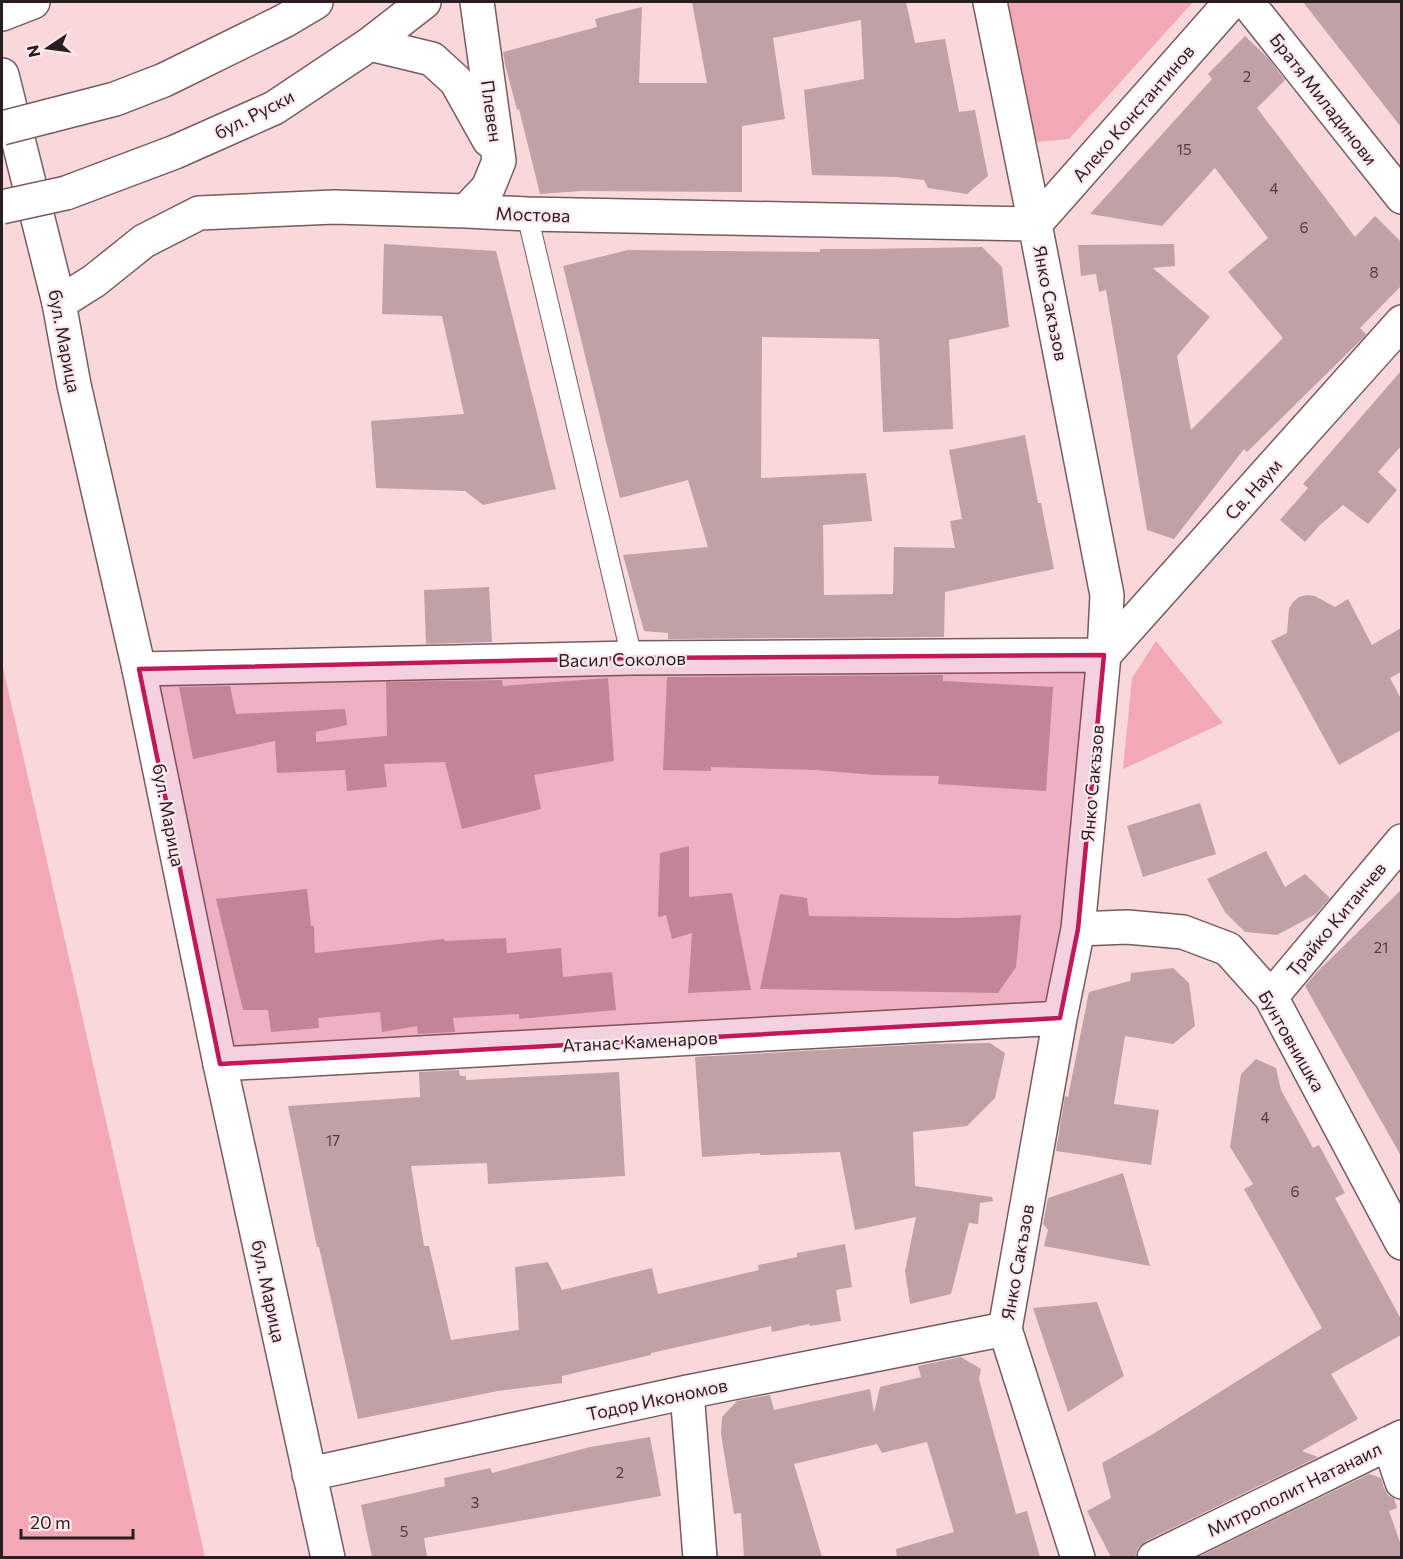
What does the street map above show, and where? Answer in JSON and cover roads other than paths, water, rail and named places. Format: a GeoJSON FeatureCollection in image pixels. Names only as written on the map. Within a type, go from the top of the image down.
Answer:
{"type":"FeatureCollection","features":[{"type":"Feature","properties":{"kind":"street"},"geometry":{"type":"LineString","coordinates":[[2,14],[33,2]]}},
{"type":"Feature","properties":{"kind":"street"},"geometry":{"type":"LineString","coordinates":[[2,128],[116,99],[164,80],[283,11],[316,2]]}},
{"type":"Feature","properties":{"kind":"street","name":"бул. Руски"},"geometry":{"type":"LineString","coordinates":[[2,207],[66,193],[175,152],[274,108],[370,44],[424,2]]}},
{"type":"Feature","properties":{"kind":"street","name":"Плевен"},"geometry":{"type":"LineString","coordinates":[[466,211],[488,188],[499,161],[477,2]]}},
{"type":"Feature","properties":{"kind":"street","name":"Янко Сакъзов"},"geometry":{"type":"LineString","coordinates":[[990,2],[1107,595],[1104,655],[1078,929],[1005,1329],[1078,1557]]}},
{"type":"Feature","properties":{"kind":"street","name":"Алеко Константинов"},"geometry":{"type":"LineString","coordinates":[[1035,224],[1231,2]]}},
{"type":"Feature","properties":{"kind":"street","name":"Братя Миладинови"},"geometry":{"type":"LineString","coordinates":[[1247,2],[1401,197]]}},
{"type":"Feature","properties":{"kind":"street"},"geometry":{"type":"LineString","coordinates":[[370,44],[432,59],[439,65],[456,81],[499,161]]}},
{"type":"Feature","properties":{"kind":"street","name":"бул. Марица"},"geometry":{"type":"LineString","coordinates":[[2,75],[59,303],[74,385],[139,669],[220,1064],[328,1557]]}},
{"type":"Feature","properties":{"kind":"street","name":"Мостова"},"geometry":{"type":"LineString","coordinates":[[59,303],[94,281],[144,241],[198,213],[334,207],[527,214],[1035,224]]}},
{"type":"Feature","properties":{"kind":"street","name":"Св. Наум"},"geometry":{"type":"LineString","coordinates":[[1104,655],[1401,322]]}},
{"type":"Feature","properties":{"kind":"street","name":"Васил Соколов"},"geometry":{"type":"LineString","coordinates":[[139,669],[632,658],[1104,655]]}},
{"type":"Feature","properties":{"kind":"street","name":"Трайко Китанчев"},"geometry":{"type":"LineString","coordinates":[[1271,997],[1401,841]]}},
{"type":"Feature","properties":{"kind":"street","name":"Бунтовнишка"},"geometry":{"type":"LineString","coordinates":[[1078,929],[1126,927],[1183,932],[1228,949],[1271,997],[1401,1242]]}},
{"type":"Feature","properties":{"kind":"street","name":"Атанас Каменаров"},"geometry":{"type":"LineString","coordinates":[[220,1064],[1060,1018]]}},
{"type":"Feature","properties":{"kind":"street","name":"Тодор Икономов"},"geometry":{"type":"LineString","coordinates":[[309,1474],[687,1392],[1005,1329]]}},
{"type":"Feature","properties":{"kind":"street"},"geometry":{"type":"LineString","coordinates":[[687,1392],[700,1557]]}},
{"type":"Feature","properties":{"kind":"street"},"geometry":{"type":"LineString","coordinates":[[1395,1440],[1401,1482]]}},
{"type":"Feature","properties":{"kind":"street","name":"Митрополит Натанаил"},"geometry":{"type":"LineString","coordinates":[[1154,1557],[1395,1440]]}},
{"type":"Feature","properties":{"kind":"lane"},"geometry":{"type":"LineString","coordinates":[[527,214],[632,658]]}}]}
